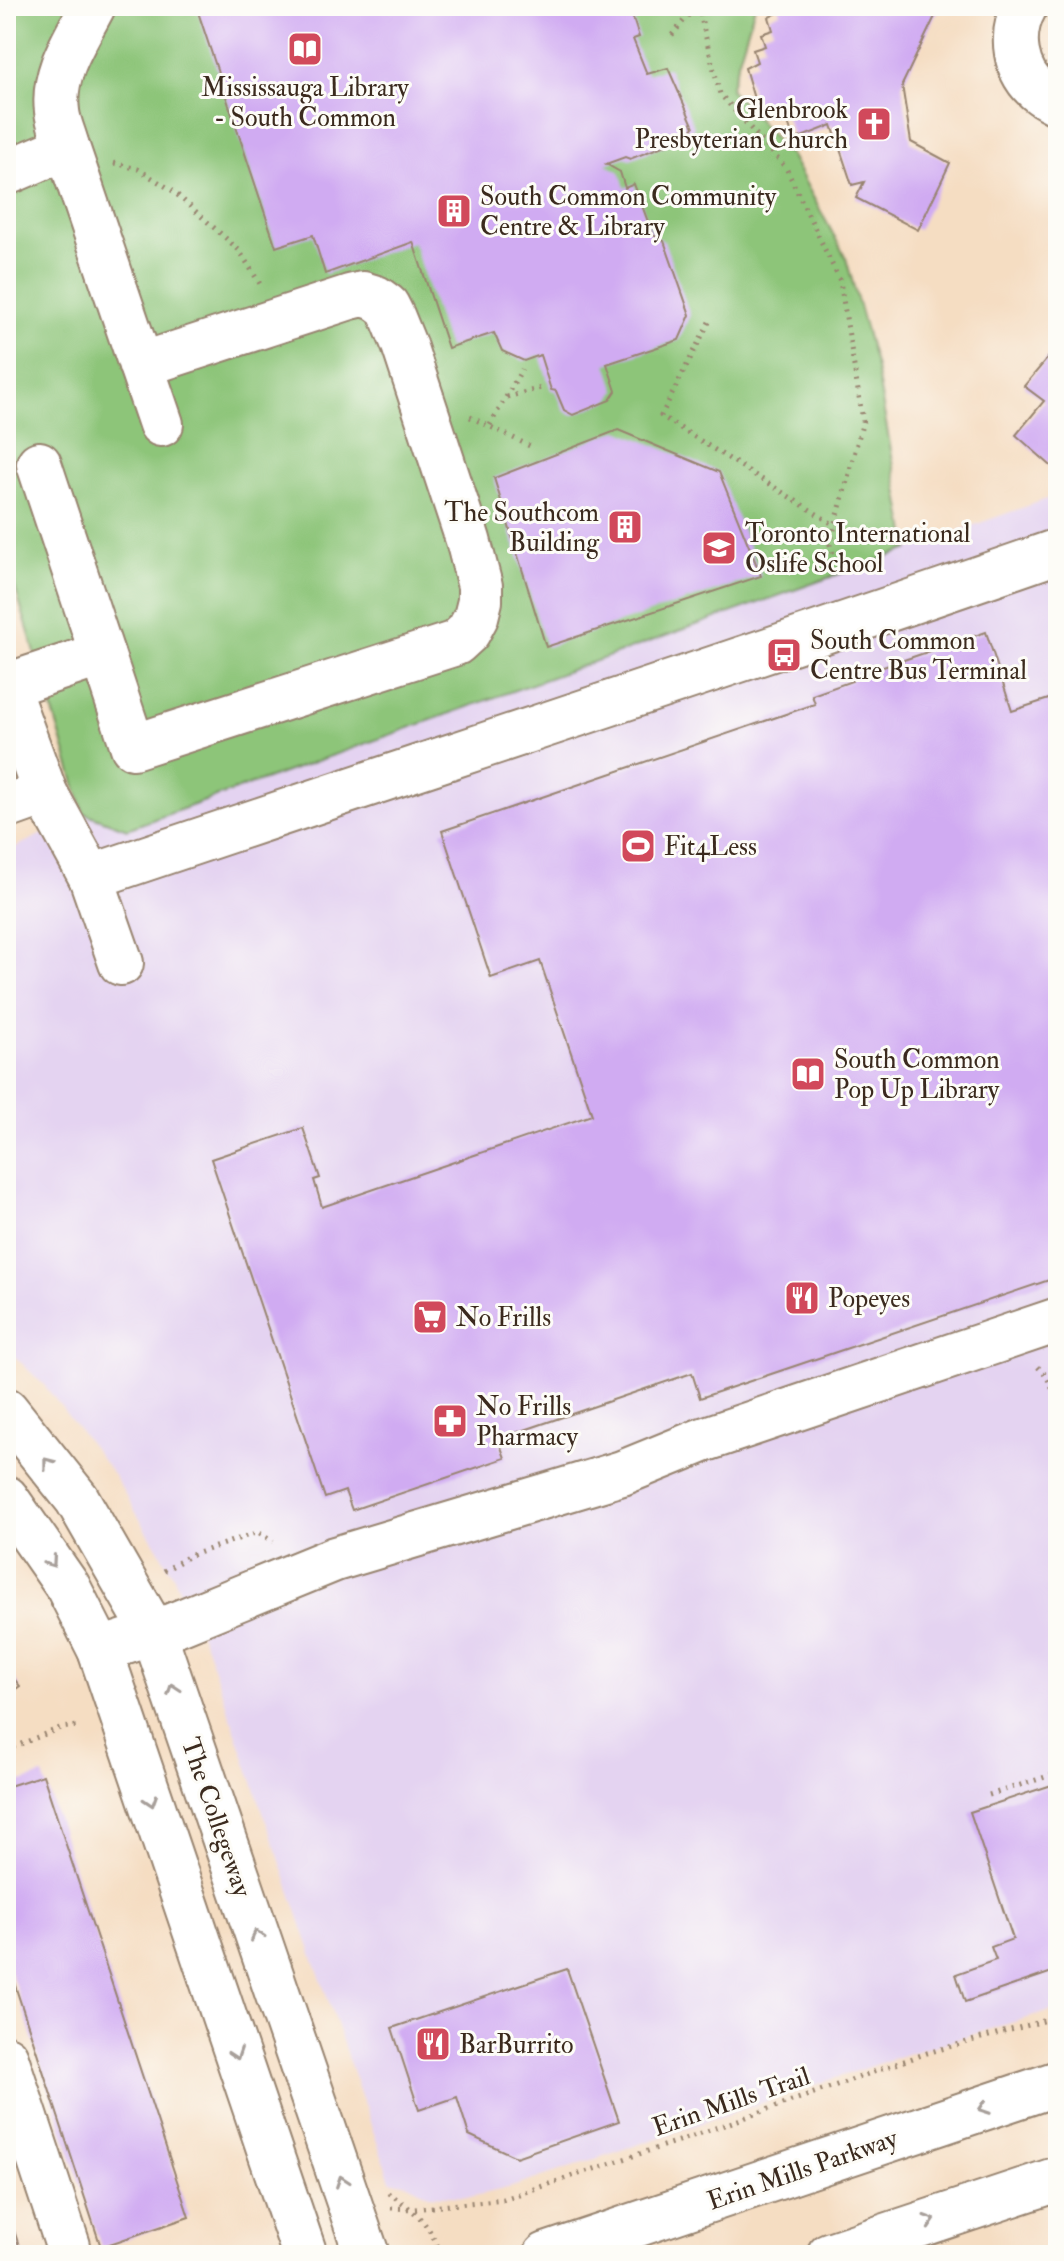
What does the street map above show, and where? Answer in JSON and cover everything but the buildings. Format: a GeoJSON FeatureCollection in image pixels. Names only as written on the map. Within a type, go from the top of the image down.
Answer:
{"type":"FeatureCollection","features":[{"type":"Feature","properties":{"kind":"street"},"geometry":{"type":"LineString","coordinates":[[93,6],[61,67],[57,82],[57,114],[161,424]]}},
{"type":"Feature","properties":{"kind":"street"},"geometry":{"type":"LineString","coordinates":[[1025,6],[1019,15],[1015,37],[1018,58],[1026,78],[1041,93],[1058,103]]}},
{"type":"Feature","properties":{"kind":"street"},"geometry":{"type":"LineString","coordinates":[[6,173],[72,162]]}},
{"type":"Feature","properties":{"kind":"street"},"geometry":{"type":"LineString","coordinates":[[39,464],[133,747],[456,643],[468,632],[476,617],[480,586],[468,540],[387,306],[363,294],[350,297],[141,365]]}},
{"type":"Feature","properties":{"kind":"street"},"geometry":{"type":"LineString","coordinates":[[91,877],[1058,551]]}},
{"type":"Feature","properties":{"kind":"street"},"geometry":{"type":"LineString","coordinates":[[102,654],[6,686],[26,800],[91,877],[121,963]]}},
{"type":"Feature","properties":{"kind":"street"},"geometry":{"type":"LineString","coordinates":[[100,1650],[154,1633],[335,1559],[622,1473],[725,1433],[1050,1334]]}},
{"type":"Feature","properties":{"kind":"street","name":"The Collegeway"},"geometry":{"type":"LineString","coordinates":[[6,1410],[77,1499],[154,1633],[367,2255]]}},
{"type":"Feature","properties":{"kind":"street"},"geometry":{"type":"LineString","coordinates":[[6,1498],[68,1587],[100,1650],[305,2255]]}},
{"type":"Feature","properties":{"kind":"street"},"geometry":{"type":"LineString","coordinates":[[6,2058],[19,2142],[68,2246]]}},
{"type":"Feature","properties":{"kind":"street","name":"Erin Mills Parkway"},"geometry":{"type":"LineString","coordinates":[[546,2255],[1058,2083]]}},
{"type":"Feature","properties":{"kind":"street"},"geometry":{"type":"LineString","coordinates":[[829,2255],[1058,2179]]}},
{"type":"Feature","properties":{"kind":"path"},"geometry":{"type":"LineString","coordinates":[[672,35],[697,6]]}},
{"type":"Feature","properties":{"kind":"path"},"geometry":{"type":"LineString","coordinates":[[697,6],[720,94],[786,168],[840,281],[863,421],[830,545],[840,574]]}},
{"type":"Feature","properties":{"kind":"path"},"geometry":{"type":"LineString","coordinates":[[72,162],[113,163],[138,169],[173,191],[239,250],[281,319]]}},
{"type":"Feature","properties":{"kind":"path"},"geometry":{"type":"LineString","coordinates":[[709,322],[661,416],[836,526]]}},
{"type":"Feature","properties":{"kind":"path"},"geometry":{"type":"LineString","coordinates":[[490,425],[522,369]]}},
{"type":"Feature","properties":{"kind":"path"},"geometry":{"type":"LineString","coordinates":[[505,397],[545,387]]}},
{"type":"Feature","properties":{"kind":"path"},"geometry":{"type":"LineString","coordinates":[[420,397],[490,425],[534,448]]}},
{"type":"Feature","properties":{"kind":"path"},"geometry":{"type":"LineString","coordinates":[[1050,1334],[1046,1375],[1058,1401]]}},
{"type":"Feature","properties":{"kind":"path"},"geometry":{"type":"LineString","coordinates":[[164,1571],[189,1556],[258,1532],[273,1542]]}},
{"type":"Feature","properties":{"kind":"path"},"geometry":{"type":"LineString","coordinates":[[6,1750],[60,1728],[78,1726]]}},
{"type":"Feature","properties":{"kind":"path"},"geometry":{"type":"LineString","coordinates":[[989,1795],[1058,1773]]}},
{"type":"Feature","properties":{"kind":"path","name":"Erin Mills Trail"},"geometry":{"type":"LineString","coordinates":[[441,2255],[436,2239],[414,2209],[504,2199],[927,2053],[1058,2017]]}},
{"type":"Feature","properties":{"kind":"shaded area"},"geometry":{"type":"Polygon","coordinates":[[[1058,495],[1058,2009],[907,2054],[512,2187],[470,2197],[429,2195],[408,2184],[390,2180],[206,1646],[171,1571],[113,1474],[45,1386],[6,1348],[6,852],[84,813],[127,829],[1058,495]]]}},
{"type":"Feature","properties":{"kind":"green space"},"geometry":{"type":"Polygon","coordinates":[[[6,6],[755,6],[730,89],[791,156],[846,258],[876,368],[909,549],[127,829],[84,813],[6,558],[6,6]]]}},
{"type":"Feature","properties":{"kind":"place","name":"Mississauga Library - South Common"},"geometry":{"type":"Point","coordinates":[305,49]}},
{"type":"Feature","properties":{"kind":"place","name":"Glenbrook Presbyterian Church"},"geometry":{"type":"Point","coordinates":[874,124]}},
{"type":"Feature","properties":{"kind":"place","name":"South Common Community Centre & Library"},"geometry":{"type":"Point","coordinates":[454,211]}},
{"type":"Feature","properties":{"kind":"place","name":"The Southcom Building"},"geometry":{"type":"Point","coordinates":[625,527]}},
{"type":"Feature","properties":{"kind":"place","name":"Toronto International Oslife School"},"geometry":{"type":"Point","coordinates":[719,548]}},
{"type":"Feature","properties":{"kind":"place","name":"South Common Centre Bus Terminal"},"geometry":{"type":"Point","coordinates":[784,655]}},
{"type":"Feature","properties":{"kind":"place","name":"Fit4Less"},"geometry":{"type":"Point","coordinates":[638,846]}},
{"type":"Feature","properties":{"kind":"place","name":"South Common Pop Up Library"},"geometry":{"type":"Point","coordinates":[808,1074]}},
{"type":"Feature","properties":{"kind":"place","name":"Popeyes"},"geometry":{"type":"Point","coordinates":[802,1298]}},
{"type":"Feature","properties":{"kind":"place","name":"No Frills"},"geometry":{"type":"Point","coordinates":[430,1317]}},
{"type":"Feature","properties":{"kind":"place","name":"No Frills Pharmacy"},"geometry":{"type":"Point","coordinates":[450,1421]}},
{"type":"Feature","properties":{"kind":"place","name":"BarBurrito"},"geometry":{"type":"Point","coordinates":[433,2044]}}]}
